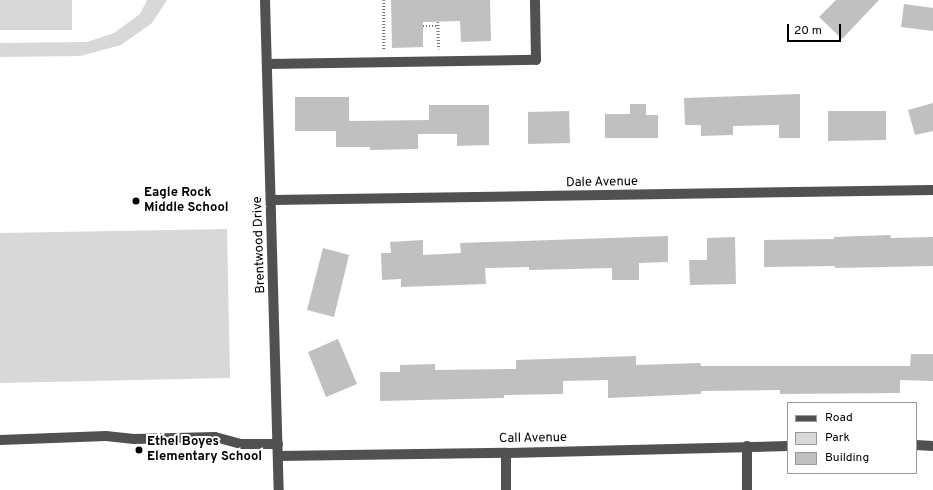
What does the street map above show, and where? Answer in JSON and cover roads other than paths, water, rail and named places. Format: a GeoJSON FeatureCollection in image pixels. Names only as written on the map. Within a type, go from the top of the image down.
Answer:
{"type":"FeatureCollection","features":[{"type":"Feature","properties":{"kind":"street","name":"Brentwood Drive"},"geometry":{"type":"LineString","coordinates":[[265,0],[272,200],[279,490]]}},
{"type":"Feature","properties":{"kind":"street"},"geometry":{"type":"LineString","coordinates":[[267,64],[536,60],[535,0]]}},
{"type":"Feature","properties":{"kind":"street","name":"Dale Avenue"},"geometry":{"type":"LineString","coordinates":[[272,200],[933,190]]}},
{"type":"Feature","properties":{"kind":"street"},"geometry":{"type":"LineString","coordinates":[[0,440],[106,436],[134,439],[215,437],[240,444],[278,444]]}},
{"type":"Feature","properties":{"kind":"street"},"geometry":{"type":"LineString","coordinates":[[917,445],[933,446]]}},
{"type":"Feature","properties":{"kind":"street"},"geometry":{"type":"LineString","coordinates":[[747,446],[747,490]]}},
{"type":"Feature","properties":{"kind":"street","name":"Call Avenue"},"geometry":{"type":"LineString","coordinates":[[278,456],[506,453],[787,446]]}},
{"type":"Feature","properties":{"kind":"street"},"geometry":{"type":"LineString","coordinates":[[506,453],[506,490]]}},
{"type":"Feature","properties":{"kind":"place","name":"Eagle Rock Middle School"},"geometry":{"type":"Point","coordinates":[136,201]}},
{"type":"Feature","properties":{"kind":"place","name":"Ethel Boyes Elementary School"},"geometry":{"type":"Point","coordinates":[139,450]}}]}
